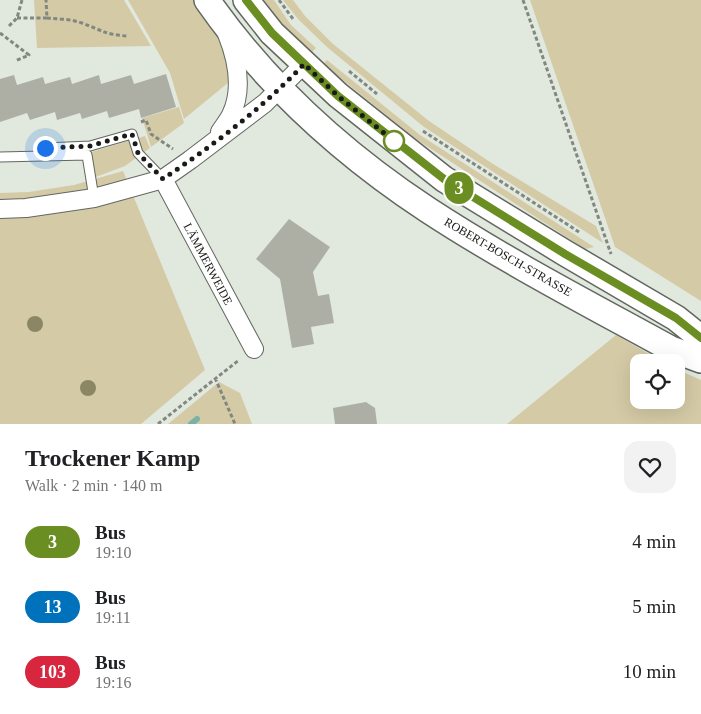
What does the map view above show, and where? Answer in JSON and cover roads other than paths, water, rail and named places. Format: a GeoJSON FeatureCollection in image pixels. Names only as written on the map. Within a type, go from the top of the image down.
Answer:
{"type":"FeatureCollection","features":[{"type":"Feature","properties":{"kind":"main road","name":"ROBERT-BOSCH-STRASSE"},"geometry":{"type":"LineString","coordinates":[[207,0],[222,22],[281,89],[340,144],[371,169],[427,209],[495,251],[663,344],[701,360]]}},
{"type":"Feature","properties":{"kind":"main road"},"geometry":{"type":"LineString","coordinates":[[246,0],[272,33],[338,96],[444,179],[565,254],[612,262],[701,338]]}},
{"type":"Feature","properties":{"kind":"street"},"geometry":{"type":"LineString","coordinates":[[213,143],[231,114],[238,85],[234,52],[222,22]]}},
{"type":"Feature","properties":{"kind":"street"},"geometry":{"type":"LineString","coordinates":[[0,209],[26,208],[94,198],[163,179],[265,103],[304,64]]}},
{"type":"Feature","properties":{"kind":"street","name":"LÄMMERWEIDE"},"geometry":{"type":"LineString","coordinates":[[163,179],[254,349]]}},
{"type":"Feature","properties":{"kind":"lane"},"geometry":{"type":"LineString","coordinates":[[45,148],[90,146],[132,134],[138,153],[163,179]]}},
{"type":"Feature","properties":{"kind":"lane"},"geometry":{"type":"LineString","coordinates":[[0,156],[87,155],[94,198]]}},
{"type":"Feature","properties":{"kind":"waterway"},"geometry":{"type":"LineString","coordinates":[[191,424],[197,419]]}}]}
